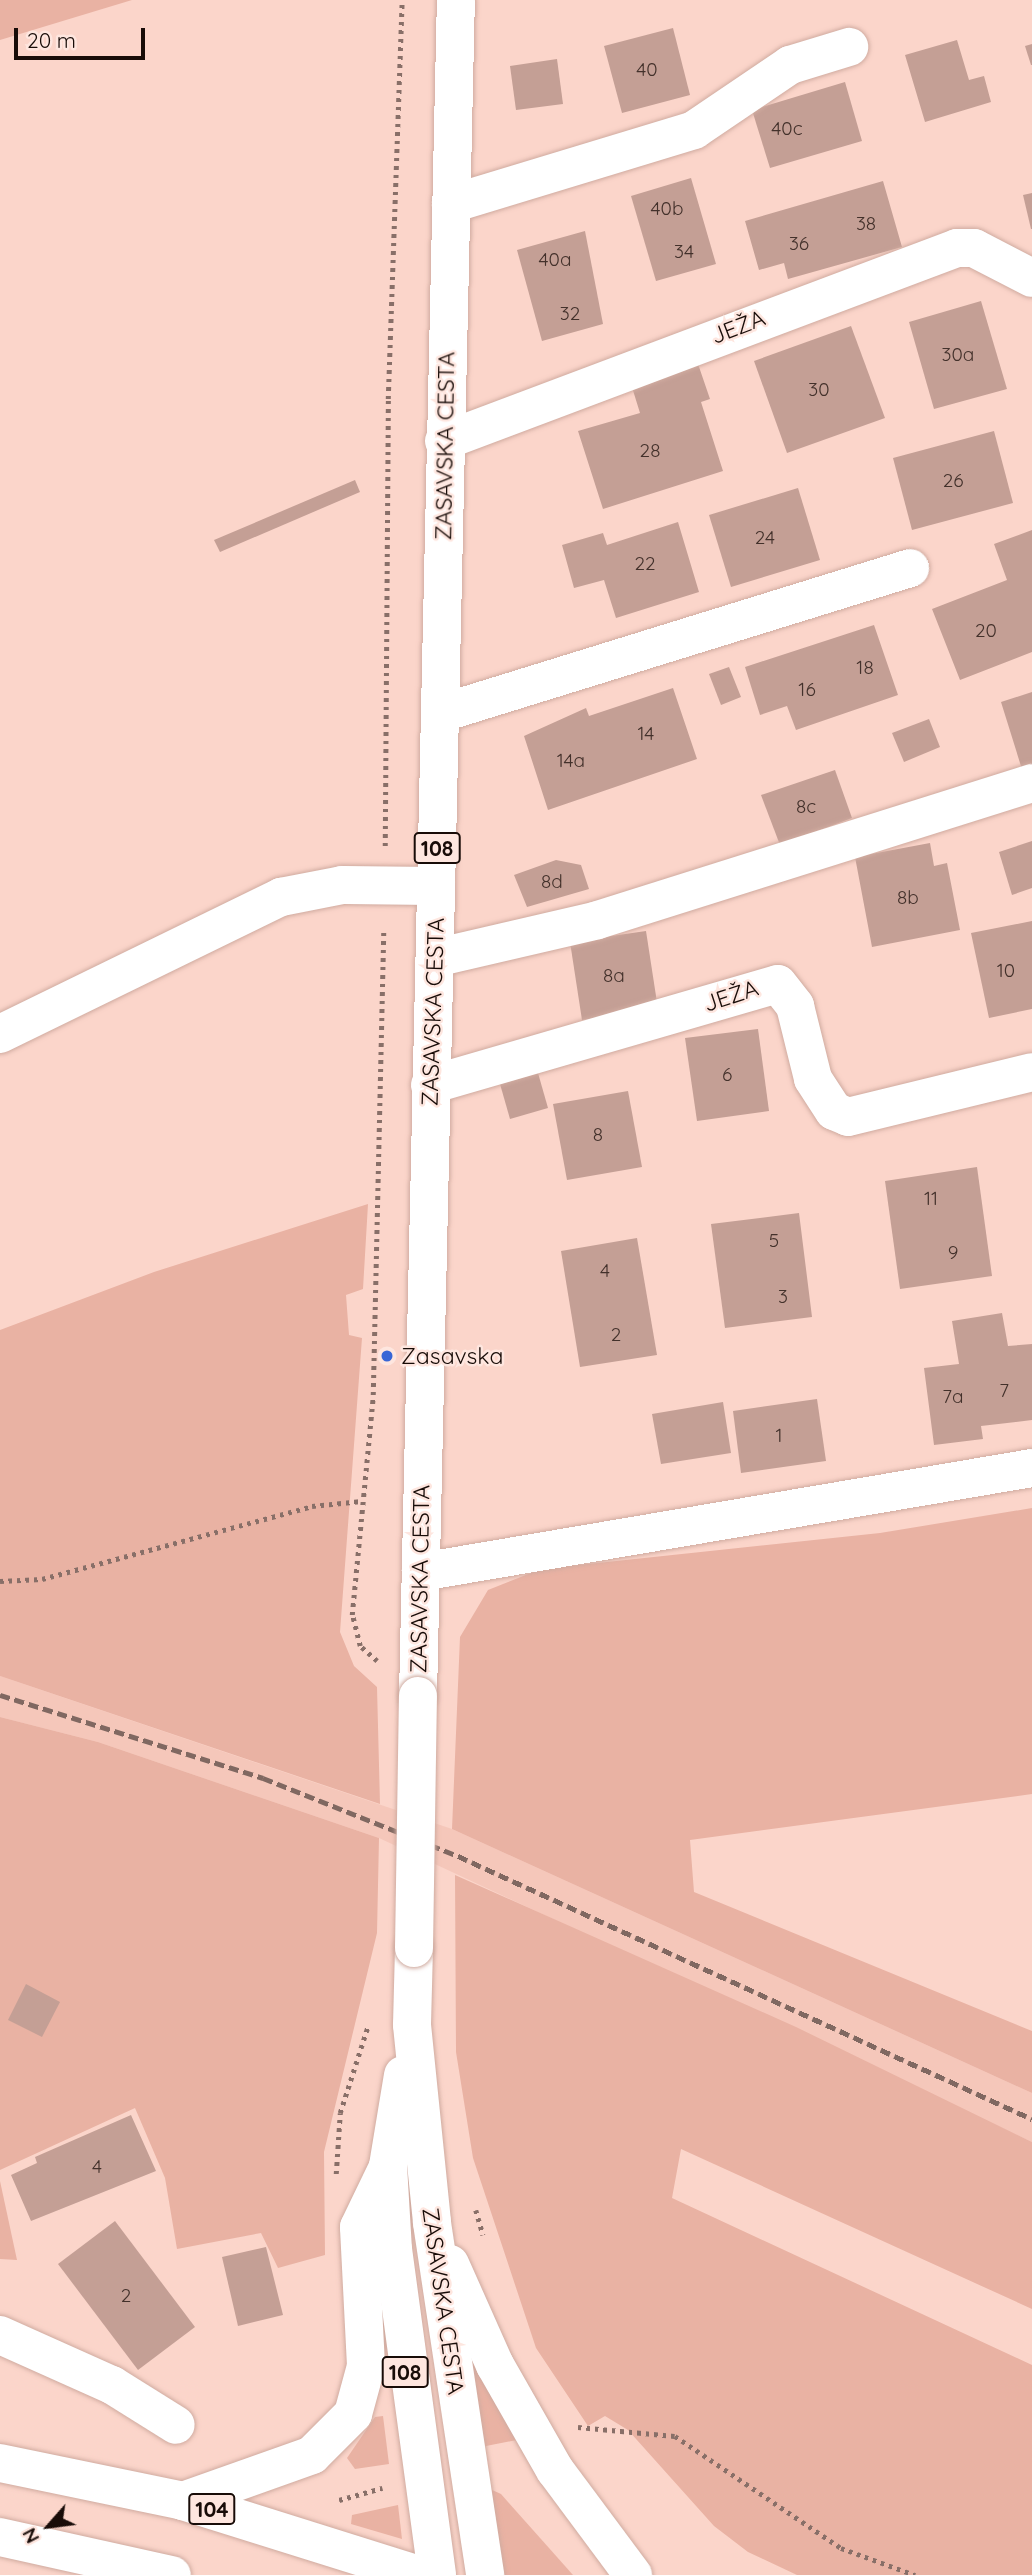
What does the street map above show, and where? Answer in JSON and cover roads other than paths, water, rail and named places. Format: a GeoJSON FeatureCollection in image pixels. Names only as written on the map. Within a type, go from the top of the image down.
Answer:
{"type":"FeatureCollection","features":[{"type":"Feature","properties":{"kind":"main road","name":"ZASAVSKA CESTA"},"geometry":{"type":"LineString","coordinates":[[456,0],[444,441],[442,713],[430,1084],[412,2025],[432,2223],[485,2575]]}},
{"type":"Feature","properties":{"kind":"main road"},"geometry":{"type":"LineString","coordinates":[[451,204],[694,130],[790,65],[849,47]]}},
{"type":"Feature","properties":{"kind":"main road","name":"JEŽA"},"geometry":{"type":"LineString","coordinates":[[444,441],[957,248],[974,248],[1032,278]]}},
{"type":"Feature","properties":{"kind":"main road"},"geometry":{"type":"LineString","coordinates":[[442,713],[910,568]]}},
{"type":"Feature","properties":{"kind":"main road"},"geometry":{"type":"LineString","coordinates":[[435,958],[598,920],[1032,783]]}},
{"type":"Feature","properties":{"kind":"main road"},"geometry":{"type":"LineString","coordinates":[[0,1034],[282,897],[385,884],[436,886]]}},
{"type":"Feature","properties":{"kind":"main road","name":"JEŽA"},"geometry":{"type":"LineString","coordinates":[[430,1084],[778,984],[795,1006],[813,1079],[834,1111],[848,1117],[1032,1072]]}},
{"type":"Feature","properties":{"kind":"main road"},"geometry":{"type":"LineString","coordinates":[[421,1572],[1032,1468]]}},
{"type":"Feature","properties":{"kind":"main road","name":"ZASAVSKA CESTA"},"geometry":{"type":"LineString","coordinates":[[412,2025],[388,2166],[399,2332],[436,2575]]}},
{"type":"Feature","properties":{"kind":"main road"},"geometry":{"type":"LineString","coordinates":[[183,2501],[312,2455],[354,2414],[366,2366],[359,2228],[388,2166]]}},
{"type":"Feature","properties":{"kind":"main road"},"geometry":{"type":"LineString","coordinates":[[432,2223],[508,2388],[590,2524],[633,2575]]}},
{"type":"Feature","properties":{"kind":"main road"},"geometry":{"type":"LineString","coordinates":[[0,2335],[112,2385],[176,2425]]}},
{"type":"Feature","properties":{"kind":"main road","name":"104"},"geometry":{"type":"LineString","coordinates":[[0,2463],[183,2501],[419,2575]]}},
{"type":"Feature","properties":{"kind":"main road"},"geometry":{"type":"LineString","coordinates":[[0,2537],[172,2575]]}},
{"type":"Feature","properties":{"kind":"main road"},"geometry":{"type":"LineString","coordinates":[[76,2552],[121,2575]]}},
{"type":"Feature","properties":{"kind":"railway"},"geometry":{"type":"LineString","coordinates":[[0,1695],[263,1778],[458,1856],[1032,2119]]}},
{"type":"Feature","properties":{"kind":"place","name":"Zasavska"},"geometry":{"type":"Point","coordinates":[387,1356]}}]}
